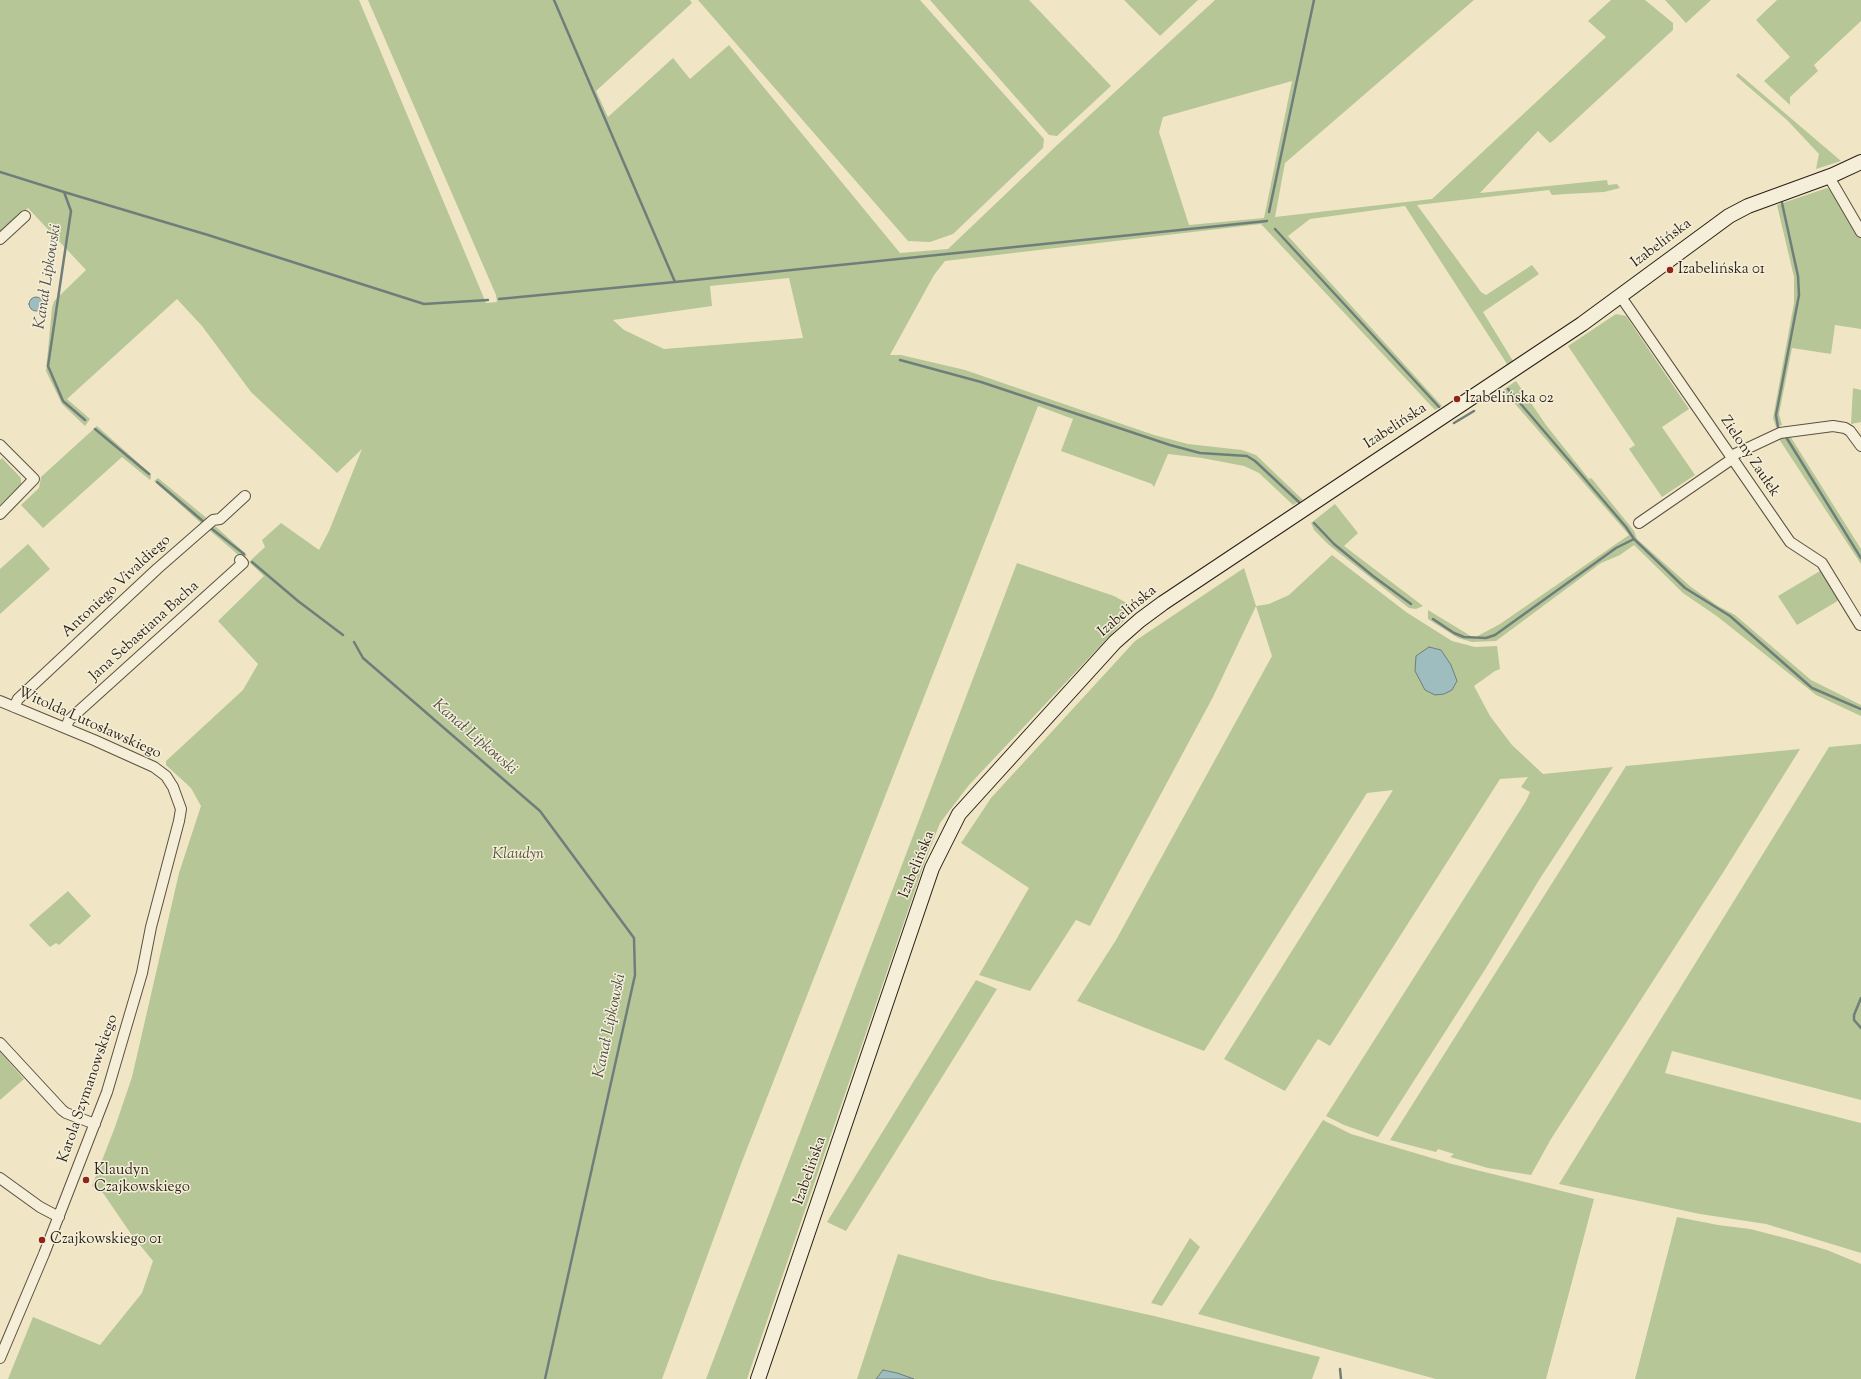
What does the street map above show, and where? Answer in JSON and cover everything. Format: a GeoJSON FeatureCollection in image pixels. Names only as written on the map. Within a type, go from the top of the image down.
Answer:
{"type":"FeatureCollection","features":[{"type":"Feature","properties":{"kind":"street","name":"Izabelińska"},"geometry":{"type":"LineString","coordinates":[[758,1379],[932,868],[959,814],[1115,642],[1140,620],[1185,588],[1470,399],[1621,296],[1740,210],[1829,177],[1861,162]]}},
{"type":"Feature","properties":{"kind":"street"},"geometry":{"type":"LineString","coordinates":[[1829,177],[1861,232]]}},
{"type":"Feature","properties":{"kind":"street"},"geometry":{"type":"LineString","coordinates":[[0,239],[25,216]]}},
{"type":"Feature","properties":{"kind":"street","name":"Zielony Zaułek"},"geometry":{"type":"LineString","coordinates":[[1621,296],[1790,542],[1822,563],[1860,625]]}},
{"type":"Feature","properties":{"kind":"street"},"geometry":{"type":"LineString","coordinates":[[1639,523],[1731,458],[1780,433],[1833,426],[1845,428],[1850,431],[1861,446]]}},
{"type":"Feature","properties":{"kind":"street"},"geometry":{"type":"LineString","coordinates":[[0,444],[34,479],[0,514]]}},
{"type":"Feature","properties":{"kind":"street","name":"Antoniego Vivaldiego"},"geometry":{"type":"LineString","coordinates":[[14,707],[18,699],[157,569],[213,520],[220,519],[245,496]]}},
{"type":"Feature","properties":{"kind":"street","name":"Jana Sebastiana Bacha"},"geometry":{"type":"LineString","coordinates":[[66,727],[69,720],[243,563],[240,560]]}},
{"type":"Feature","properties":{"kind":"street","name":"Witolda Lutosławskiego"},"geometry":{"type":"LineString","coordinates":[[0,701],[66,727],[141,761],[161,772],[169,780],[177,794],[180,809],[179,820]]}},
{"type":"Feature","properties":{"kind":"street","name":"Karola Szymanowskiego"},"geometry":{"type":"LineString","coordinates":[[0,1358],[107,1092],[142,973],[155,909],[179,820]]}},
{"type":"Feature","properties":{"kind":"street"},"geometry":{"type":"LineString","coordinates":[[0,1043],[62,1110],[69,1115],[94,1124]]}},
{"type":"Feature","properties":{"kind":"street"},"geometry":{"type":"LineString","coordinates":[[0,1178],[40,1207],[58,1217]]}},
{"type":"Feature","properties":{"kind":"green space","name":"Klaudyn"},"geometry":{"type":"Polygon","coordinates":[[[0,0],[359,0],[486,303],[497,302],[496,295],[368,0],[690,0],[692,3],[596,91],[608,117],[673,58],[690,79],[729,45],[900,253],[948,249],[1054,148],[1215,0],[1474,0],[1285,163],[1275,217],[1432,199],[1606,37],[1588,21],[1611,0],[1645,0],[1673,23],[1673,30],[1554,140],[1550,143],[1538,131],[1480,193],[1607,180],[1608,185],[1617,184],[1620,188],[1604,192],[1552,195],[1549,190],[1417,205],[1481,292],[1486,295],[1532,265],[1539,274],[1483,312],[1513,361],[1507,364],[1405,206],[1310,219],[1288,236],[1442,406],[1435,410],[1261,224],[945,261],[934,275],[890,355],[901,355],[965,370],[1154,435],[1188,444],[1242,450],[1256,455],[1303,500],[1293,505],[1259,473],[1244,466],[1202,458],[1168,454],[1154,487],[1152,484],[1061,451],[1073,419],[1038,406],[741,1164],[662,1379],[8,1379],[33,1317],[100,1345],[142,1293],[153,1261],[131,1234],[103,1193],[92,1186],[115,1127],[132,1077],[179,873],[201,806],[191,788],[166,765],[166,761],[243,690],[258,664],[218,621],[264,576],[249,562],[265,547],[262,540],[281,523],[319,550],[329,531],[362,449],[337,473],[251,392],[202,326],[177,299],[67,399],[90,419],[85,426],[62,404],[46,371],[54,301],[86,270],[28,208],[0,234],[0,0]],[[1292,81],[1163,117],[1159,132],[1189,225],[1264,218],[1292,81]],[[789,278],[710,286],[712,306],[613,320],[624,330],[664,349],[803,338],[789,278]]]}},
{"type":"Feature","properties":{"kind":"green space"},"geometry":{"type":"Polygon","coordinates":[[[698,0],[920,0],[1044,139],[1043,148],[953,234],[930,242],[908,241],[698,0]]]}},
{"type":"Feature","properties":{"kind":"green space"},"geometry":{"type":"Polygon","coordinates":[[[930,0],[1029,0],[1111,86],[1057,136],[1049,135],[930,0]]]}},
{"type":"Feature","properties":{"kind":"green space"},"geometry":{"type":"Polygon","coordinates":[[[1124,0],[1198,0],[1160,36],[1124,0]]]}},
{"type":"Feature","properties":{"kind":"green space"},"geometry":{"type":"Polygon","coordinates":[[[1665,0],[1711,0],[1686,23],[1665,0]]]}},
{"type":"Feature","properties":{"kind":"green space"},"geometry":{"type":"Polygon","coordinates":[[[1777,0],[1861,0],[1861,21],[1814,65],[1818,71],[1790,97],[1790,105],[1764,81],[1790,57],[1756,20],[1777,0]]]}},
{"type":"Feature","properties":{"kind":"green space"},"geometry":{"type":"Polygon","coordinates":[[[1738,73],[1841,161],[1816,169],[1819,154],[1787,120],[1736,76],[1738,73]]]}},
{"type":"Feature","properties":{"kind":"green space"},"geometry":{"type":"Polygon","coordinates":[[[1827,188],[1834,192],[1861,239],[1861,329],[1835,325],[1831,354],[1792,348],[1779,414],[1782,425],[1776,427],[1773,418],[1794,303],[1794,277],[1777,205],[1827,188]]]}},
{"type":"Feature","properties":{"kind":"green space"},"geometry":{"type":"Polygon","coordinates":[[[1616,314],[1626,316],[1689,409],[1662,427],[1695,475],[1662,497],[1629,449],[1635,445],[1568,346],[1616,314]]]}},
{"type":"Feature","properties":{"kind":"green space"},"geometry":{"type":"Polygon","coordinates":[[[1516,381],[1546,425],[1589,479],[1591,478],[1593,480],[1634,531],[1637,539],[1691,587],[1718,606],[1735,615],[1811,680],[1861,705],[1861,716],[1816,695],[1718,617],[1683,593],[1634,545],[1620,555],[1601,563],[1496,641],[1472,642],[1458,638],[1428,619],[1428,610],[1474,638],[1500,624],[1629,535],[1503,390],[1516,381]]]}},
{"type":"Feature","properties":{"kind":"green space"},"geometry":{"type":"Polygon","coordinates":[[[1853,388],[1861,390],[1861,422],[1851,424],[1853,388]]]}},
{"type":"Feature","properties":{"kind":"green space"},"geometry":{"type":"Polygon","coordinates":[[[97,426],[151,474],[150,480],[122,457],[43,528],[21,505],[39,488],[41,477],[97,426]]]}},
{"type":"Feature","properties":{"kind":"green space"},"geometry":{"type":"Polygon","coordinates":[[[1790,436],[1861,549],[1861,564],[1779,439],[1790,436]]]}},
{"type":"Feature","properties":{"kind":"green space"},"geometry":{"type":"Polygon","coordinates":[[[2,458],[21,478],[21,487],[0,507],[0,460],[2,458]]]}},
{"type":"Feature","properties":{"kind":"green space"},"geometry":{"type":"Polygon","coordinates":[[[158,478],[209,520],[203,525],[154,481],[158,478]]]}},
{"type":"Feature","properties":{"kind":"green space"},"geometry":{"type":"Polygon","coordinates":[[[1335,504],[1358,533],[1344,546],[1423,606],[1416,609],[1409,608],[1329,545],[1314,530],[1311,523],[1335,504]]]}},
{"type":"Feature","properties":{"kind":"green space"},"geometry":{"type":"Polygon","coordinates":[[[213,524],[247,555],[243,559],[208,529],[213,524]]]}},
{"type":"Feature","properties":{"kind":"green space"},"geometry":{"type":"Polygon","coordinates":[[[28,544],[50,569],[0,614],[0,569],[28,544]]]}},
{"type":"Feature","properties":{"kind":"green space"},"geometry":{"type":"Polygon","coordinates":[[[1332,555],[1406,612],[1452,641],[1475,647],[1497,646],[1500,669],[1474,686],[1490,716],[1512,745],[1543,774],[1613,767],[1539,880],[1486,968],[1378,1137],[1344,1125],[1326,1116],[1526,801],[1530,792],[1521,787],[1528,777],[1500,779],[1330,1046],[1318,1039],[1285,1091],[1224,1059],[1393,790],[1367,793],[1204,1051],[1077,1001],[1116,940],[1272,656],[1256,606],[1269,604],[1289,595],[1332,555]]]}},
{"type":"Feature","properties":{"kind":"green space"},"geometry":{"type":"Polygon","coordinates":[[[1017,563],[1114,596],[1136,608],[969,785],[940,823],[924,864],[747,1379],[706,1379],[1017,563]]]}},
{"type":"Feature","properties":{"kind":"green space"},"geometry":{"type":"Polygon","coordinates":[[[1244,568],[1256,606],[1213,697],[1090,926],[1076,920],[1030,991],[979,975],[1029,888],[961,843],[991,798],[1135,641],[1244,568]]]}},
{"type":"Feature","properties":{"kind":"green space"},"geometry":{"type":"Polygon","coordinates":[[[1820,571],[1839,599],[1797,625],[1778,596],[1820,571]]]}},
{"type":"Feature","properties":{"kind":"green space"},"geometry":{"type":"Polygon","coordinates":[[[1861,744],[1861,1100],[1672,1051],[1665,1073],[1861,1123],[1861,1253],[1766,1224],[1700,1214],[1559,1184],[1829,747],[1861,744]]]}},
{"type":"Feature","properties":{"kind":"green space"},"geometry":{"type":"Polygon","coordinates":[[[1800,749],[1724,871],[1551,1139],[1531,1175],[1488,1168],[1450,1157],[1454,1154],[1438,1149],[1436,1152],[1390,1140],[1626,766],[1800,749]]]}},
{"type":"Feature","properties":{"kind":"green space"},"geometry":{"type":"Polygon","coordinates":[[[68,891],[91,916],[59,945],[56,943],[50,947],[29,925],[68,891]]]}},
{"type":"Feature","properties":{"kind":"green space"},"geometry":{"type":"Polygon","coordinates":[[[976,980],[997,989],[846,1231],[827,1222],[976,980]]]}},
{"type":"Feature","properties":{"kind":"green space"},"geometry":{"type":"Polygon","coordinates":[[[0,1052],[24,1079],[0,1100],[0,1052]]]}},
{"type":"Feature","properties":{"kind":"green space"},"geometry":{"type":"Polygon","coordinates":[[[1323,1120],[1351,1134],[1452,1164],[1594,1199],[1546,1379],[1436,1379],[1198,1314],[1323,1120]]]}},
{"type":"Feature","properties":{"kind":"green space"},"geometry":{"type":"Polygon","coordinates":[[[1677,1217],[1718,1225],[1750,1229],[1827,1250],[1861,1264],[1861,1379],[1635,1379],[1677,1217]]]}},
{"type":"Feature","properties":{"kind":"green space"},"geometry":{"type":"Polygon","coordinates":[[[1190,1238],[1200,1247],[1162,1306],[1151,1303],[1190,1238]]]}},
{"type":"Feature","properties":{"kind":"green space"},"geometry":{"type":"Polygon","coordinates":[[[898,1254],[989,1279],[1154,1316],[1320,1357],[1312,1379],[857,1379],[898,1254]]]}},
{"type":"Feature","properties":{"kind":"water"},"geometry":{"type":"Polygon","coordinates":[[[36,297],[41,299],[43,304],[41,309],[36,311],[31,309],[29,304],[31,299],[36,297]]]}},
{"type":"Feature","properties":{"kind":"water"},"geometry":{"type":"Polygon","coordinates":[[[1429,647],[1441,650],[1451,665],[1457,681],[1452,690],[1444,694],[1435,695],[1425,690],[1415,671],[1416,656],[1429,647]]]}},
{"type":"Feature","properties":{"kind":"water"},"geometry":{"type":"Polygon","coordinates":[[[883,1370],[897,1373],[914,1379],[876,1379],[883,1370]]]}},
{"type":"Feature","properties":{"kind":"waterway"},"geometry":{"type":"LineString","coordinates":[[554,0],[675,282]]}},
{"type":"Feature","properties":{"kind":"waterway"},"geometry":{"type":"LineString","coordinates":[[1269,212],[1314,0]]}},
{"type":"Feature","properties":{"kind":"waterway","name":"Kanał Lipkowski"},"geometry":{"type":"LineString","coordinates":[[0,172],[64,192],[71,211],[48,366],[63,401],[85,420]]}},
{"type":"Feature","properties":{"kind":"waterway"},"geometry":{"type":"LineString","coordinates":[[64,192],[208,235],[424,304],[488,300]]}},
{"type":"Feature","properties":{"kind":"waterway"},"geometry":{"type":"LineString","coordinates":[[1778,427],[1776,415],[1799,295],[1798,276],[1782,203]]}},
{"type":"Feature","properties":{"kind":"waterway"},"geometry":{"type":"LineString","coordinates":[[499,299],[1267,221]]}},
{"type":"Feature","properties":{"kind":"waterway"},"geometry":{"type":"LineString","coordinates":[[1275,229],[1439,407]]}},
{"type":"Feature","properties":{"kind":"waterway"},"geometry":{"type":"LineString","coordinates":[[900,360],[981,382],[1170,445],[1200,453],[1247,456],[1255,461],[1300,503]]}},
{"type":"Feature","properties":{"kind":"waterway"},"geometry":{"type":"LineString","coordinates":[[1508,389],[1626,527],[1634,539],[1685,588],[1730,616],[1812,688],[1861,709]]}},
{"type":"Feature","properties":{"kind":"waterway"},"geometry":{"type":"LineString","coordinates":[[1454,423],[1474,411]]}},
{"type":"Feature","properties":{"kind":"waterway","name":"Kanał Lipkowski"},"geometry":{"type":"LineString","coordinates":[[95,429],[149,474]]}},
{"type":"Feature","properties":{"kind":"waterway"},"geometry":{"type":"LineString","coordinates":[[1786,437],[1861,558]]}},
{"type":"Feature","properties":{"kind":"waterway","name":"Kanał Lipkowski"},"geometry":{"type":"LineString","coordinates":[[157,482],[204,522]]}},
{"type":"Feature","properties":{"kind":"waterway"},"geometry":{"type":"LineString","coordinates":[[1314,523],[1334,544],[1373,576],[1411,604]]}},
{"type":"Feature","properties":{"kind":"waterway","name":"Kanał Lipkowski"},"geometry":{"type":"LineString","coordinates":[[212,529],[244,554]]}},
{"type":"Feature","properties":{"kind":"waterway"},"geometry":{"type":"LineString","coordinates":[[1433,619],[1454,633],[1464,637],[1486,638],[1495,635],[1616,548],[1634,539]]}},
{"type":"Feature","properties":{"kind":"waterway","name":"Kanał Lipkowski"},"geometry":{"type":"LineString","coordinates":[[252,562],[298,601],[343,635]]}},
{"type":"Feature","properties":{"kind":"waterway","name":"Kanał Lipkowski"},"geometry":{"type":"LineString","coordinates":[[354,642],[363,658],[540,811],[634,938],[635,975],[545,1379]]}},
{"type":"Feature","properties":{"kind":"waterway"},"geometry":{"type":"LineString","coordinates":[[1861,998],[1854,1015],[1854,1020],[1861,1028]]}},
{"type":"Feature","properties":{"kind":"waterway"},"geometry":{"type":"LineString","coordinates":[[1340,1369],[1341,1379]]}},
{"type":"Feature","properties":{"kind":"place","name":"Izabelińska 01"},"geometry":{"type":"Point","coordinates":[1670,270]}},
{"type":"Feature","properties":{"kind":"place","name":"Izabelińska 02"},"geometry":{"type":"Point","coordinates":[1457,399]}},
{"type":"Feature","properties":{"kind":"place","name":"Klaudyn Czajkowskiego"},"geometry":{"type":"Point","coordinates":[86,1180]}},
{"type":"Feature","properties":{"kind":"place","name":"Czajkowskiego 01"},"geometry":{"type":"Point","coordinates":[42,1240]}}]}
